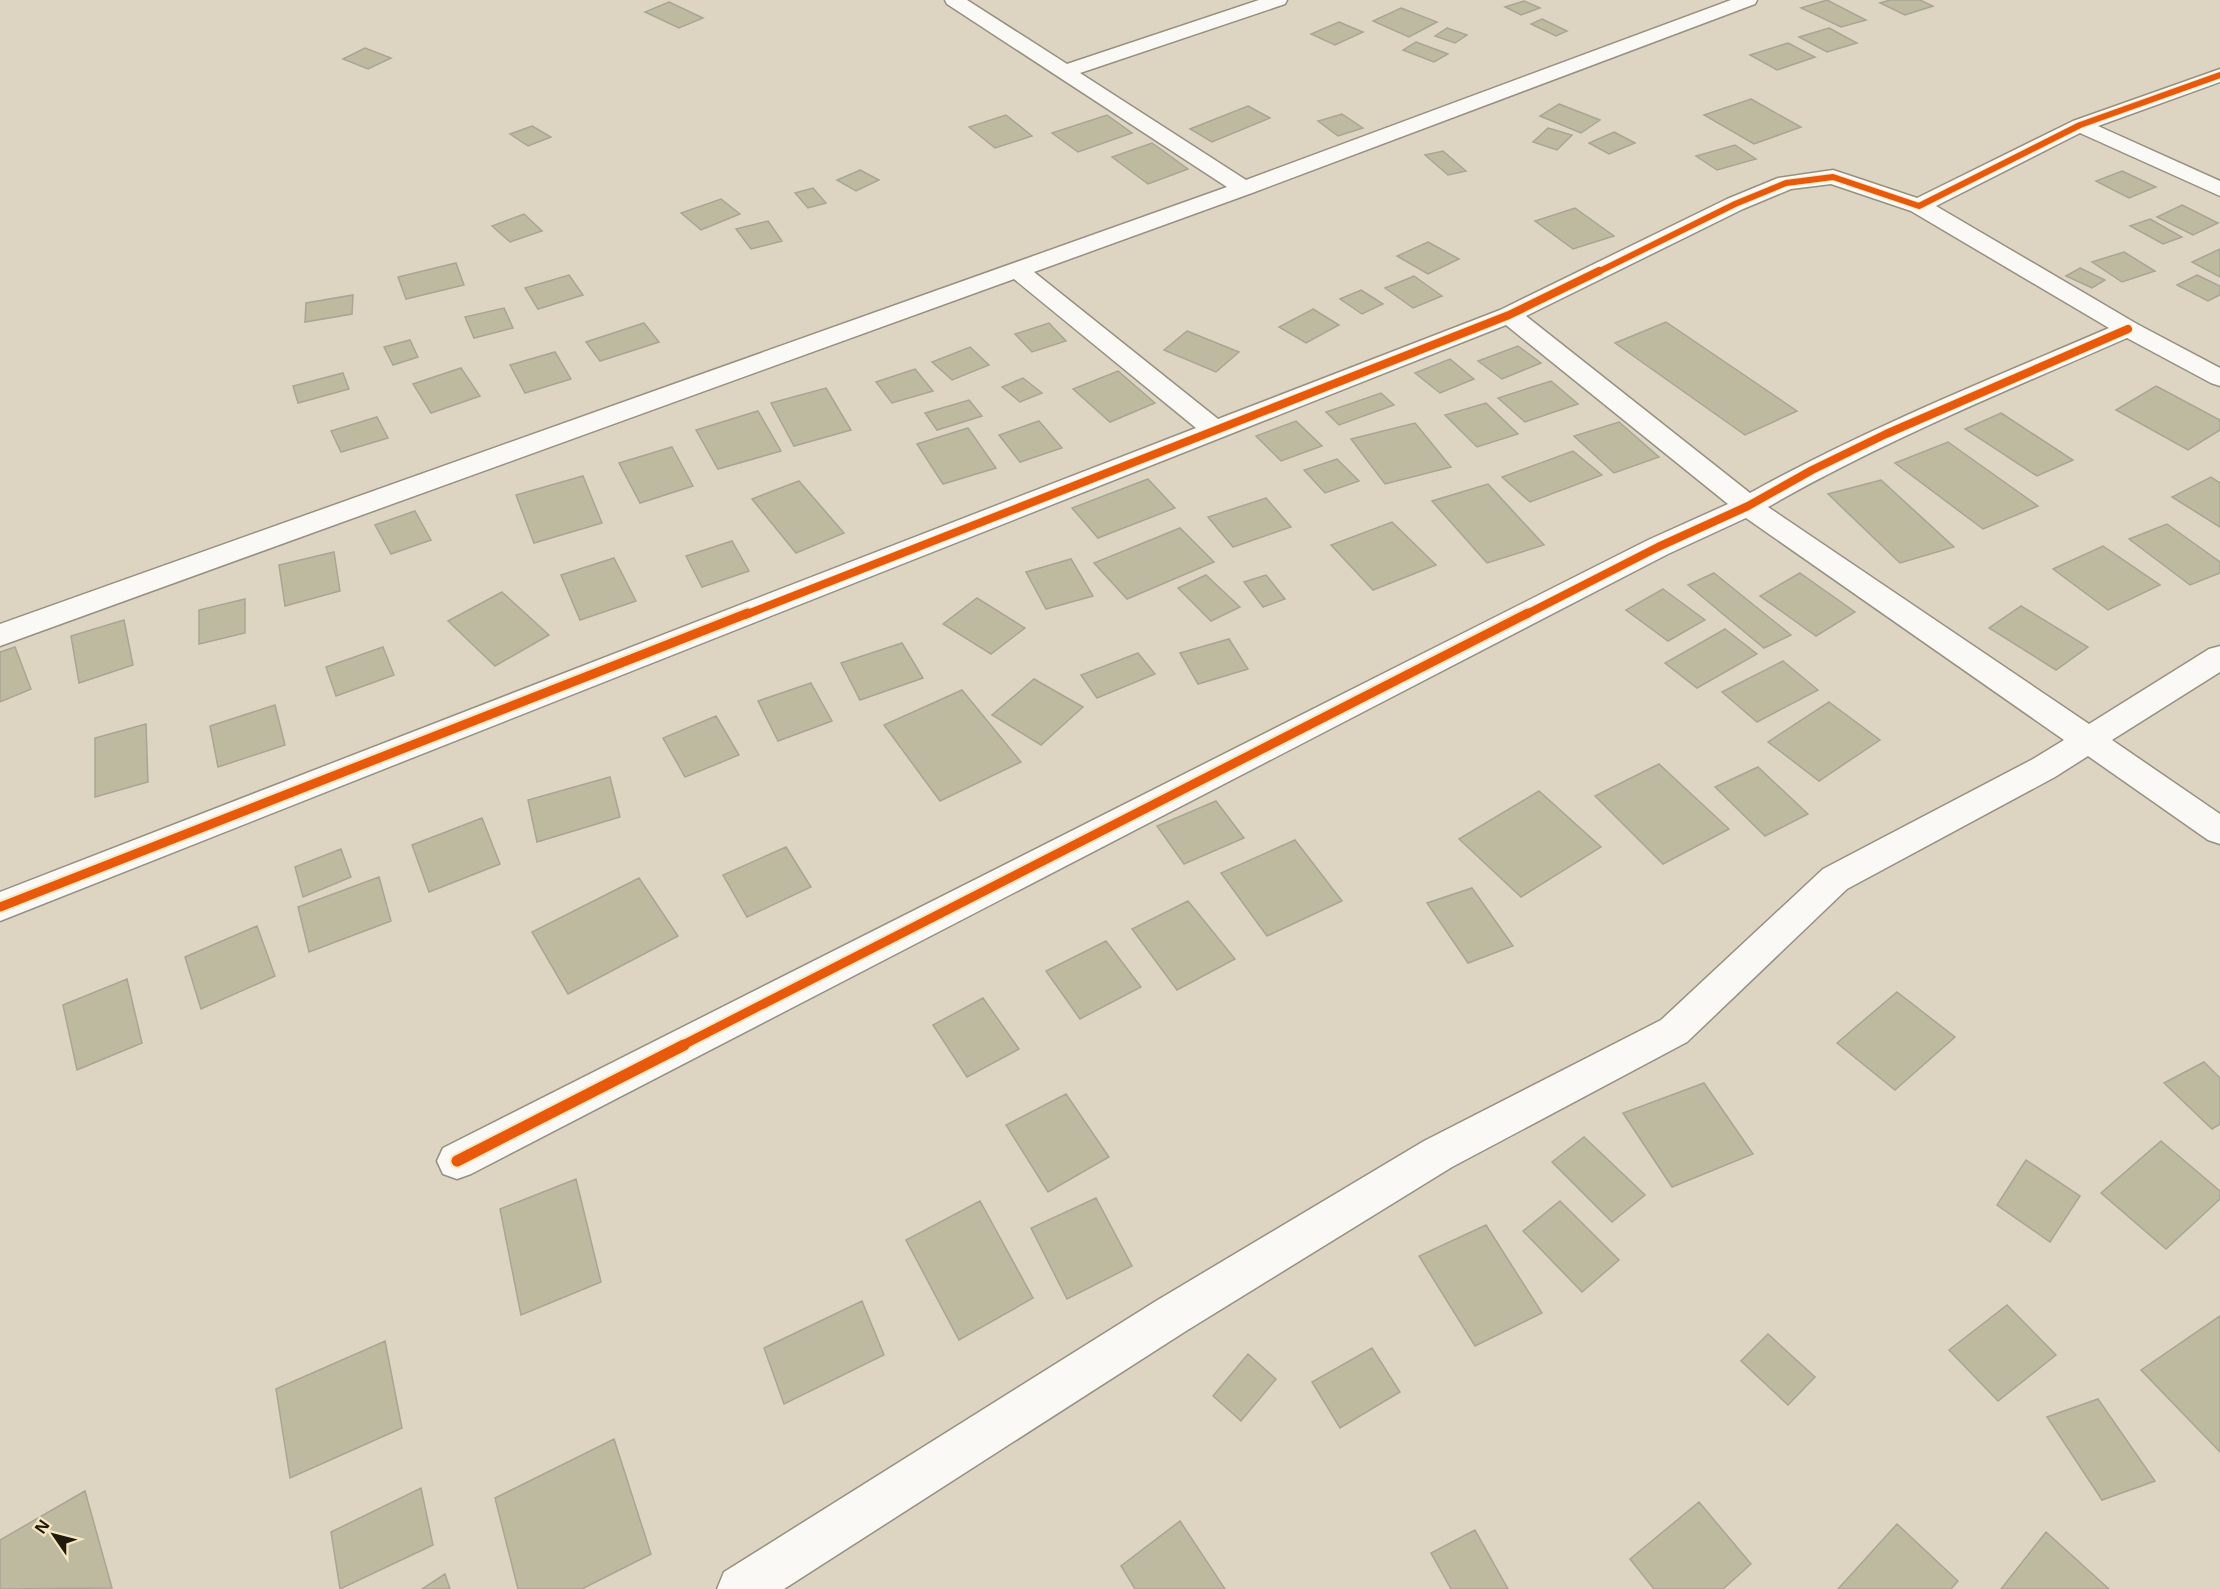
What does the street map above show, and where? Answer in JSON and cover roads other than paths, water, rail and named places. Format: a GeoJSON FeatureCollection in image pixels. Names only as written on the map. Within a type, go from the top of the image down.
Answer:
{"type":"FeatureCollection","features":[{"type":"Feature","properties":{"kind":"street"},"geometry":{"type":"LineString","coordinates":[[954,0],[1244,188]]}},
{"type":"Feature","properties":{"kind":"street"},"geometry":{"type":"LineString","coordinates":[[1065,72],[1278,0]]}},
{"type":"Feature","properties":{"kind":"street"},"geometry":{"type":"LineString","coordinates":[[0,635],[1244,188],[1749,0]]}},
{"type":"Feature","properties":{"kind":"street"},"geometry":{"type":"LineString","coordinates":[[1919,206],[2080,125],[2220,75]]}},
{"type":"Feature","properties":{"kind":"street"},"geometry":{"type":"LineString","coordinates":[[2080,125],[2220,189]]}},
{"type":"Feature","properties":{"kind":"street"},"geometry":{"type":"LineString","coordinates":[[0,907],[1509,315],[1735,204],[1786,183],[1833,177],[1919,206],[2128,329],[2220,378]]}},
{"type":"Feature","properties":{"kind":"street"},"geometry":{"type":"LineString","coordinates":[[1017,270],[1215,430]]}},
{"type":"Feature","properties":{"kind":"street"},"geometry":{"type":"LineString","coordinates":[[1509,315],[1748,506],[2220,831]]}},
{"type":"Feature","properties":{"kind":"street"},"geometry":{"type":"LineString","coordinates":[[457,1161],[1637,558],[1748,506],[1812,470],[1886,435],[2128,329]]}},
{"type":"Feature","properties":{"kind":"street"},"geometry":{"type":"LineString","coordinates":[[741,1589],[1171,1316],[1438,1154],[1674,1031],[1835,879],[2044,768],[2220,657]]}}]}
